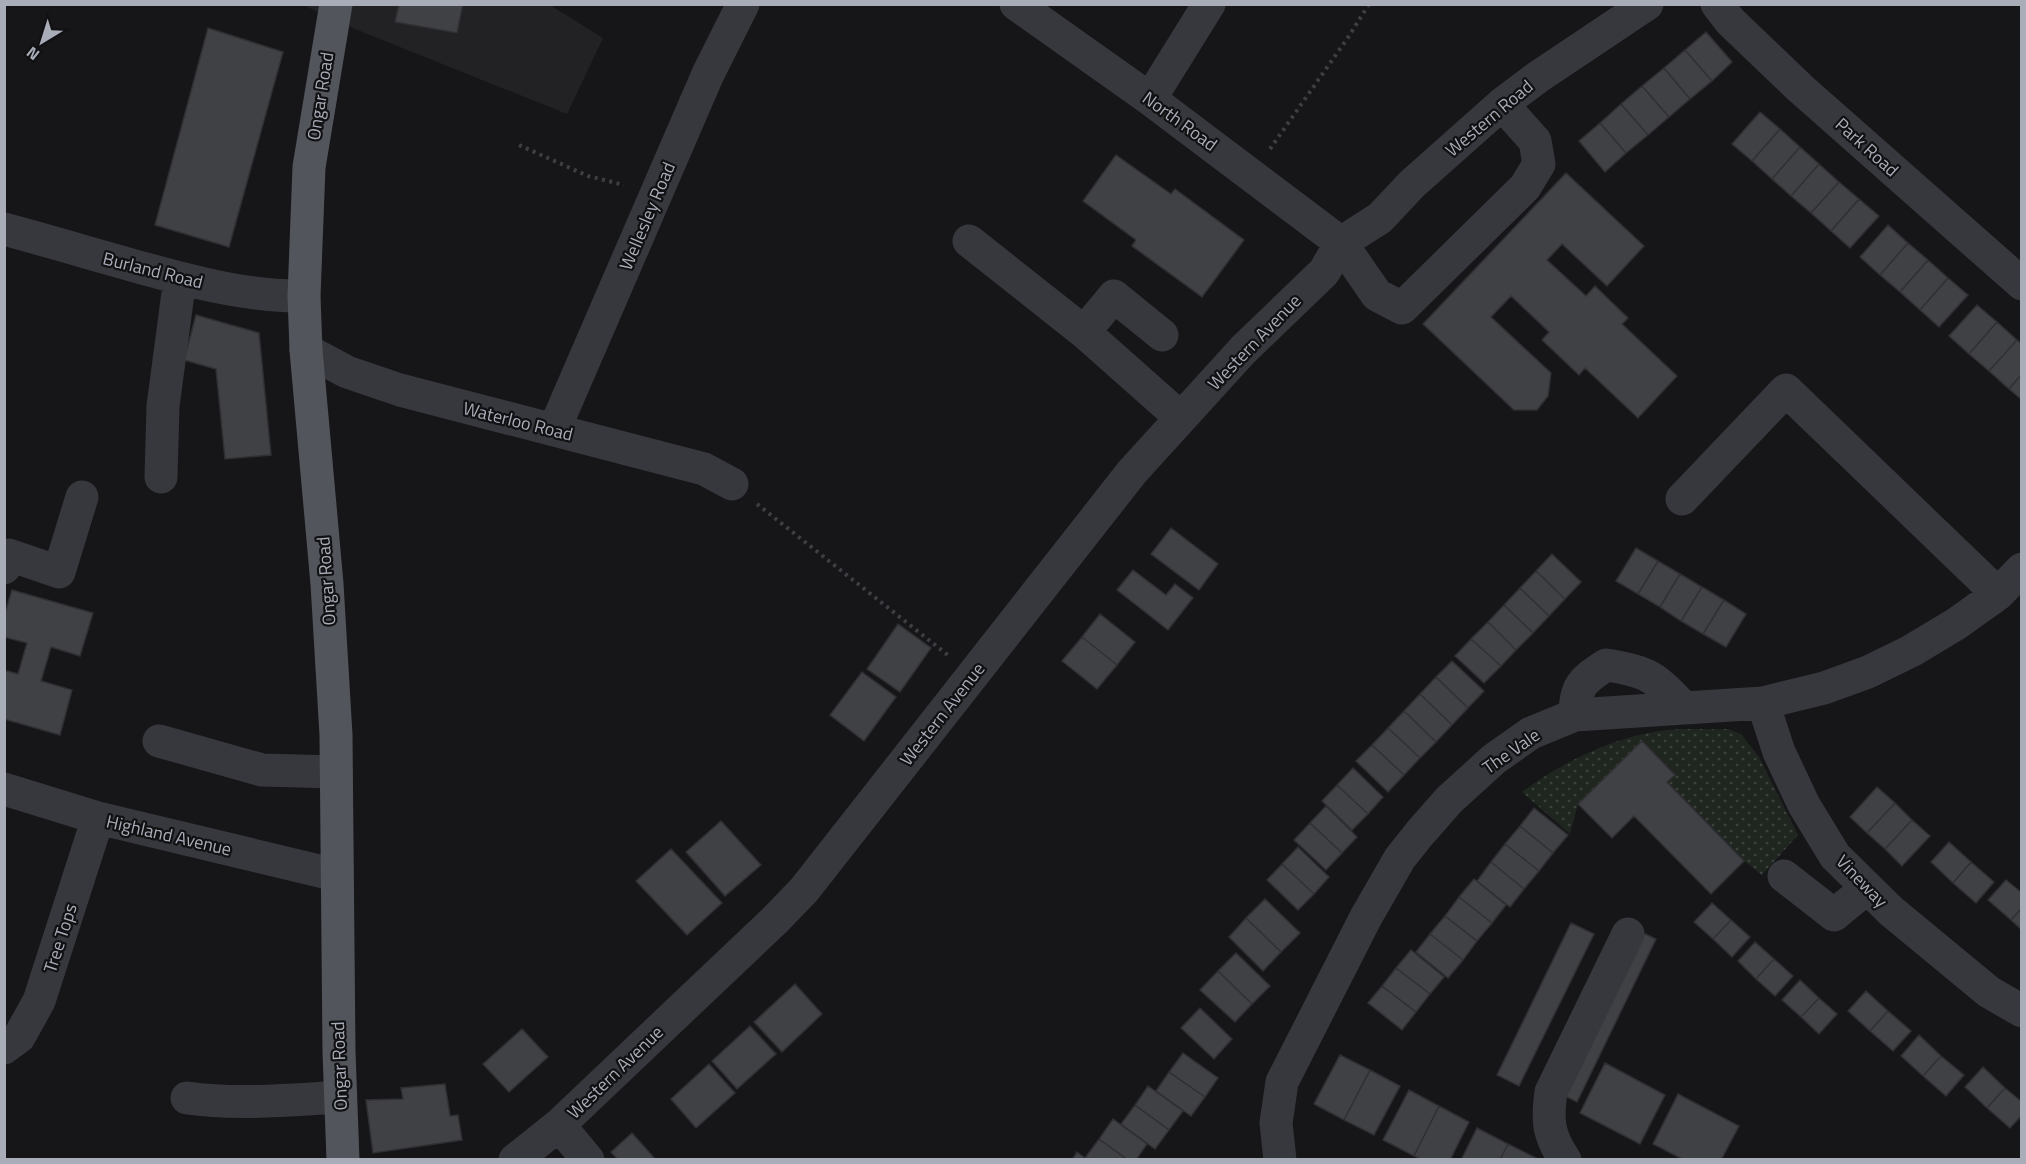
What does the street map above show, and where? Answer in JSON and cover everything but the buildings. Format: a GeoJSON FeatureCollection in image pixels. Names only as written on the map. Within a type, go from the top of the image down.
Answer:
{"type":"FeatureCollection","features":[{"type":"Feature","properties":{"kind":"main road","name":"Ongar Road"},"geometry":{"type":"LineString","coordinates":[[336,4],[309,167],[304,296],[306,350],[327,584],[336,735],[340,1097],[344,1160]]}},
{"type":"Feature","properties":{"kind":"street","name":"Wellesley Road"},"geometry":{"type":"LineString","coordinates":[[554,430],[708,74],[743,4]]}},
{"type":"Feature","properties":{"kind":"street","name":"North Road"},"geometry":{"type":"LineString","coordinates":[[1016,4],[1252,174],[1341,243],[1377,295],[1402,309],[1525,187],[1539,164],[1535,141],[1502,104]]}},
{"type":"Feature","properties":{"kind":"street"},"geometry":{"type":"LineString","coordinates":[[1150,99],[1209,4]]}},
{"type":"Feature","properties":{"kind":"street","name":"Western Road"},"geometry":{"type":"LineString","coordinates":[[1341,243],[1380,218],[1412,184],[1502,104],[1647,4]]}},
{"type":"Feature","properties":{"kind":"street","name":"Park Road"},"geometry":{"type":"LineString","coordinates":[[1717,4],[1730,21],[1800,88],[2022,285]]}},
{"type":"Feature","properties":{"kind":"street","name":"Burland Road"},"geometry":{"type":"LineString","coordinates":[[4,229],[180,279],[282,296],[304,296]]}},
{"type":"Feature","properties":{"kind":"street"},"geometry":{"type":"LineString","coordinates":[[969,241],[1084,332],[1181,418]]}},
{"type":"Feature","properties":{"kind":"street","name":"Western Avenue"},"geometry":{"type":"LineString","coordinates":[[515,1160],[559,1125],[797,897],[1132,472],[1243,350],[1324,272],[1341,243]]}},
{"type":"Feature","properties":{"kind":"street"},"geometry":{"type":"LineString","coordinates":[[161,477],[163,406],[180,279]]}},
{"type":"Feature","properties":{"kind":"street"},"geometry":{"type":"LineString","coordinates":[[1084,332],[1114,296],[1162,335]]}},
{"type":"Feature","properties":{"kind":"street","name":"Waterloo Road"},"geometry":{"type":"LineString","coordinates":[[306,350],[347,372],[400,390],[704,468],[732,484]]}},
{"type":"Feature","properties":{"kind":"street"},"geometry":{"type":"LineString","coordinates":[[1682,499],[1786,390],[1998,594]]}},
{"type":"Feature","properties":{"kind":"street"},"geometry":{"type":"LineString","coordinates":[[4,568],[9,555],[59,572],[82,497]]}},
{"type":"Feature","properties":{"kind":"street","name":"The Vale"},"geometry":{"type":"LineString","coordinates":[[1280,1160],[1276,1123],[1282,1082],[1366,917],[1400,858],[1449,800],[1494,759],[1531,733],[1575,715],[1763,703],[1824,688],[1868,672],[1911,651],[1956,624],[1998,594],[2022,569]]}},
{"type":"Feature","properties":{"kind":"street"},"geometry":{"type":"LineString","coordinates":[[1575,715],[1575,701],[1585,679],[1606,665],[1632,669],[1658,681],[1683,707]]}},
{"type":"Feature","properties":{"kind":"street","name":"Vineway"},"geometry":{"type":"LineString","coordinates":[[1763,703],[1779,752],[1804,805],[1835,856],[1891,911],[1989,992],[2022,1011]]}},
{"type":"Feature","properties":{"kind":"street"},"geometry":{"type":"LineString","coordinates":[[159,741],[262,770],[336,772]]}},
{"type":"Feature","properties":{"kind":"street","name":"Highland Avenue"},"geometry":{"type":"LineString","coordinates":[[4,789],[98,818],[336,874]]}},
{"type":"Feature","properties":{"kind":"street","name":"Tree Tops"},"geometry":{"type":"LineString","coordinates":[[4,1048],[19,1037],[39,1001],[98,818]]}},
{"type":"Feature","properties":{"kind":"street"},"geometry":{"type":"LineString","coordinates":[[1784,876],[1834,915],[1867,888]]}},
{"type":"Feature","properties":{"kind":"street"},"geometry":{"type":"LineString","coordinates":[[1565,1160],[1549,1131],[1547,1117],[1551,1092],[1628,934]]}},
{"type":"Feature","properties":{"kind":"street"},"geometry":{"type":"LineString","coordinates":[[187,1098],[273,1101],[340,1097]]}},
{"type":"Feature","properties":{"kind":"street"},"geometry":{"type":"LineString","coordinates":[[559,1125],[588,1160]]}},
{"type":"Feature","properties":{"kind":"path"},"geometry":{"type":"LineString","coordinates":[[1252,174],[1350,36],[1369,4]]}},
{"type":"Feature","properties":{"kind":"path"},"geometry":{"type":"LineString","coordinates":[[519,145],[588,176],[656,194]]}},
{"type":"Feature","properties":{"kind":"path"},"geometry":{"type":"LineString","coordinates":[[732,484],[973,675]]}},
{"type":"Feature","properties":{"kind":"shaded area"},"geometry":{"type":"Polygon","coordinates":[[[303,5],[550,5],[603,38],[567,114],[355,29],[303,5]]]}},
{"type":"Feature","properties":{"kind":"shaded area"},"geometry":{"type":"Polygon","coordinates":[[[1728,729],[1741,734],[1759,757],[1798,835],[1762,875],[1744,861],[1667,782],[1675,774],[1642,741],[1578,804],[1570,834],[1522,792],[1573,760],[1628,738],[1667,730],[1728,729]]]}}]}
